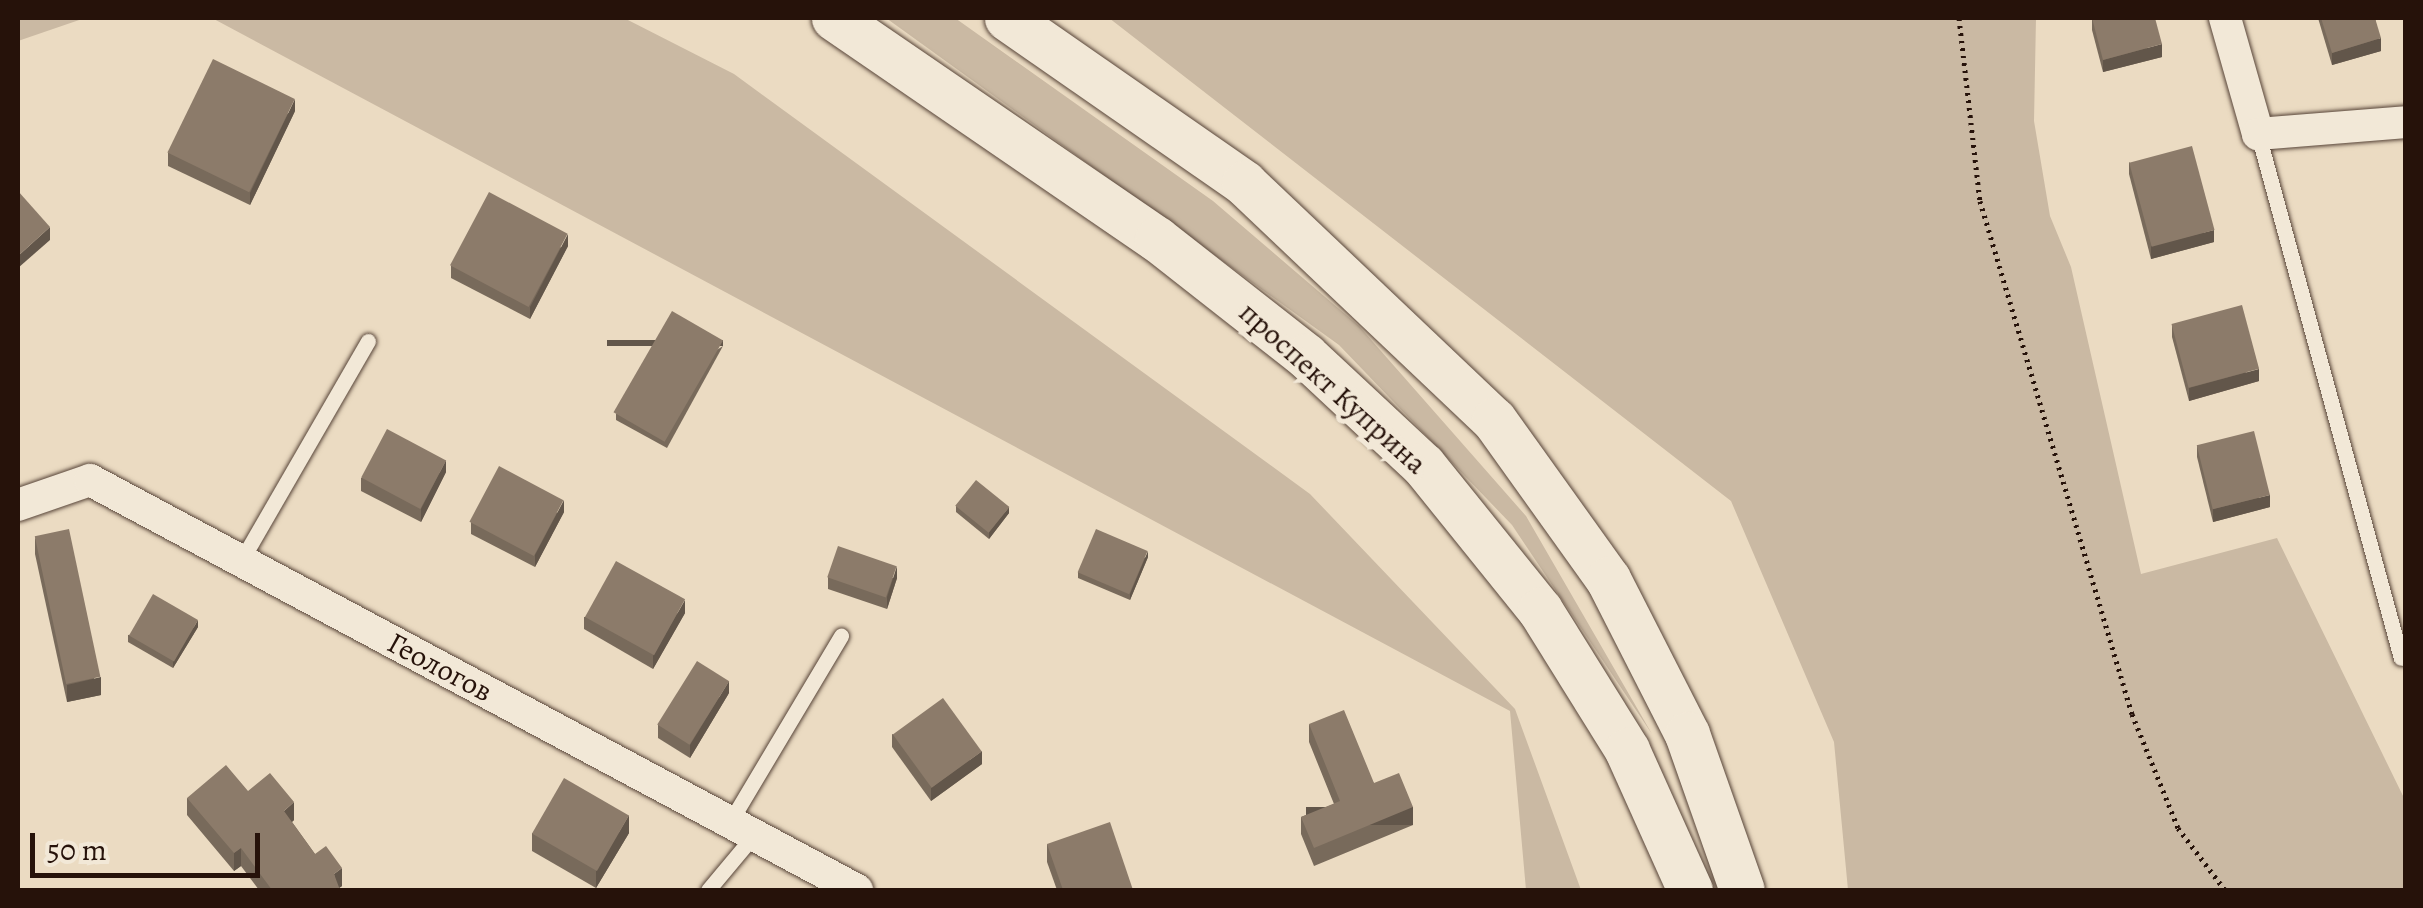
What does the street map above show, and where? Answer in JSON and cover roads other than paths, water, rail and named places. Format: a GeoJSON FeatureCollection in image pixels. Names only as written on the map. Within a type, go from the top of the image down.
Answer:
{"type":"FeatureCollection","features":[{"type":"Feature","properties":{"kind":"main road","name":"проспект Куприна"},"geometry":{"type":"LineString","coordinates":[[834,18],[1157,239],[1306,356],[1423,465],[1540,610],[1627,750],[1690,890]]}},
{"type":"Feature","properties":{"kind":"main road"},"geometry":{"type":"LineString","coordinates":[[1007,18],[1244,183],[1494,420],[1608,578],[1687,734],[1742,890]]}},
{"type":"Feature","properties":{"kind":"street"},"geometry":{"type":"LineString","coordinates":[[2225,18],[2258,134],[2406,122]]}},
{"type":"Feature","properties":{"kind":"street","name":"Геологов"},"geometry":{"type":"LineString","coordinates":[[18,505],[90,480],[858,890]]}},
{"type":"Feature","properties":{"kind":"lane"},"geometry":{"type":"LineString","coordinates":[[2258,134],[2401,658]]}},
{"type":"Feature","properties":{"kind":"lane"},"geometry":{"type":"LineString","coordinates":[[241,560],[368,341]]}},
{"type":"Feature","properties":{"kind":"lane"},"geometry":{"type":"LineString","coordinates":[[708,890],[841,636]]}}]}
